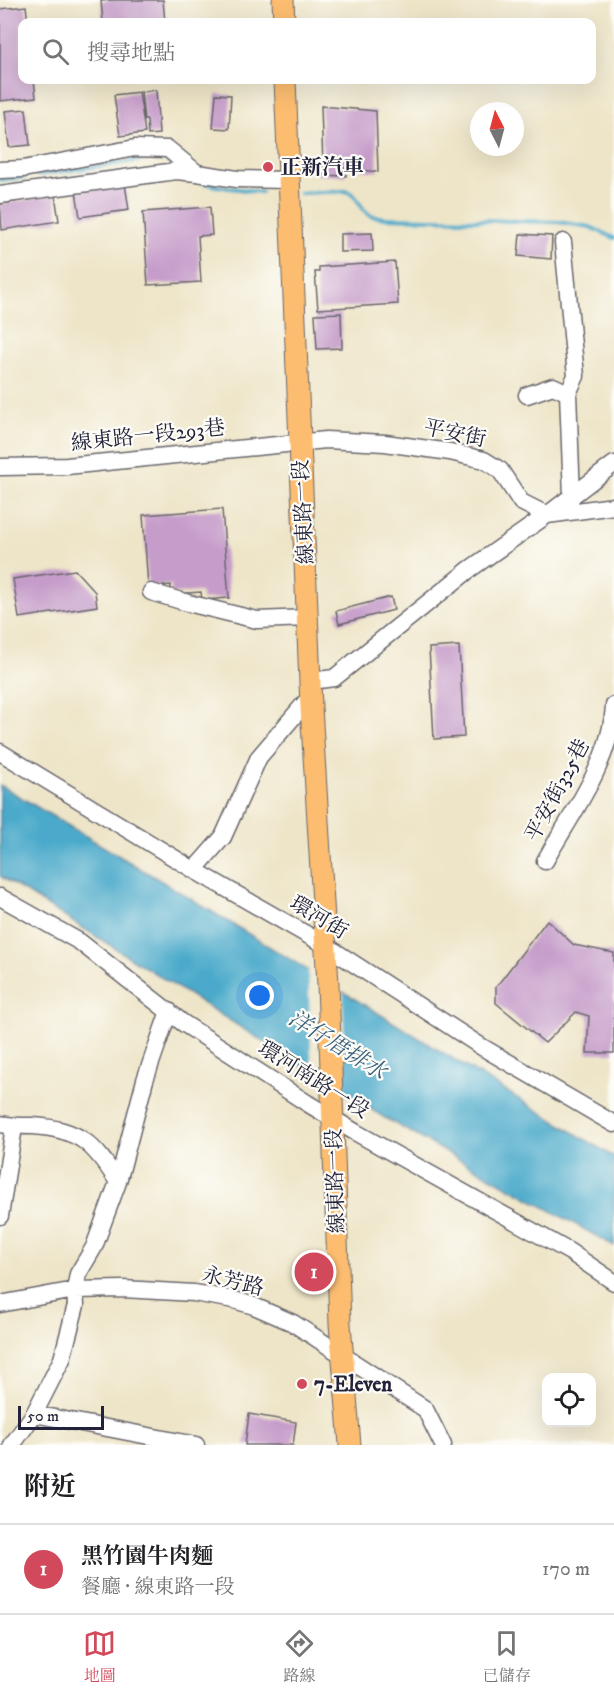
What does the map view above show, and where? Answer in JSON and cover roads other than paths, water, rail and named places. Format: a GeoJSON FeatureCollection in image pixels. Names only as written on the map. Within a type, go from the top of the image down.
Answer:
{"type":"FeatureCollection","features":[{"type":"Feature","properties":{"kind":"main road"},"geometry":{"type":"LineString","coordinates":[[283,0],[284,18]]}},
{"type":"Feature","properties":{"kind":"main road","name":"線東路一段"},"geometry":{"type":"LineString","coordinates":[[285,84],[311,688],[333,1118],[341,1354],[350,1445]]}},
{"type":"Feature","properties":{"kind":"street"},"geometry":{"type":"LineString","coordinates":[[0,170],[23,169],[135,148],[168,149],[197,173]]}},
{"type":"Feature","properties":{"kind":"street"},"geometry":{"type":"LineString","coordinates":[[0,195],[176,171],[237,179],[289,180]]}},
{"type":"Feature","properties":{"kind":"street"},"geometry":{"type":"LineString","coordinates":[[563,242],[576,376],[568,393],[572,497]]}},
{"type":"Feature","properties":{"kind":"street"},"geometry":{"type":"LineString","coordinates":[[527,395],[554,386],[568,393]]}},
{"type":"Feature","properties":{"kind":"street","name":"平安街"},"geometry":{"type":"LineString","coordinates":[[300,442],[326,440],[384,443],[450,452],[484,460],[500,470],[521,502],[547,515]]}},
{"type":"Feature","properties":{"kind":"street","name":"線東路一段293巷"},"geometry":{"type":"LineString","coordinates":[[0,467],[67,466],[300,442]]}},
{"type":"Feature","properties":{"kind":"street"},"geometry":{"type":"LineString","coordinates":[[194,870],[223,837],[259,757],[311,688],[334,678],[470,569],[572,497],[614,464]]}},
{"type":"Feature","properties":{"kind":"street"},"geometry":{"type":"LineString","coordinates":[[547,515],[614,506]]}},
{"type":"Feature","properties":{"kind":"street"},"geometry":{"type":"LineString","coordinates":[[151,592],[257,620],[308,618]]}},
{"type":"Feature","properties":{"kind":"street","name":"平安街325巷"},"geometry":{"type":"LineString","coordinates":[[545,861],[604,756],[613,724],[614,705]]}},
{"type":"Feature","properties":{"kind":"street","name":"環河街"},"geometry":{"type":"LineString","coordinates":[[0,752],[194,870],[325,945],[482,1047],[614,1124]]}},
{"type":"Feature","properties":{"kind":"street","name":"環河南路一段"},"geometry":{"type":"LineString","coordinates":[[0,897],[81,942],[183,1023],[333,1118],[562,1247],[614,1282]]}},
{"type":"Feature","properties":{"kind":"street"},"geometry":{"type":"LineString","coordinates":[[12,1445],[34,1414],[62,1359],[76,1305],[75,1290],[78,1274],[94,1247],[118,1182],[145,1080],[169,1011]]}},
{"type":"Feature","properties":{"kind":"street"},"geometry":{"type":"LineString","coordinates":[[0,1216],[7,1125],[52,1129],[76,1136],[92,1145],[102,1156],[118,1182]]}},
{"type":"Feature","properties":{"kind":"street","name":"永芳路"},"geometry":{"type":"LineString","coordinates":[[0,1304],[75,1290],[166,1290],[234,1300],[254,1306],[292,1323],[425,1409],[443,1445]]}},
{"type":"Feature","properties":{"kind":"street"},"geometry":{"type":"LineString","coordinates":[[34,1414],[196,1445]]}},
{"type":"Feature","properties":{"kind":"water","name":"洋仔厝排水"},"geometry":{"type":"Polygon","coordinates":[[[0,785],[614,1157],[614,1246],[385,1118],[0,876],[0,785]]]}},
{"type":"Feature","properties":{"kind":"waterway"},"geometry":{"type":"LineString","coordinates":[[37,175],[162,157],[173,165]]}},
{"type":"Feature","properties":{"kind":"waterway"},"geometry":{"type":"LineString","coordinates":[[0,180],[24,177]]}},
{"type":"Feature","properties":{"kind":"waterway"},"geometry":{"type":"LineString","coordinates":[[203,182],[261,192]]}},
{"type":"Feature","properties":{"kind":"waterway"},"geometry":{"type":"LineString","coordinates":[[300,193],[347,191],[354,195],[371,216],[558,222],[590,227],[614,238]]}},
{"type":"Feature","properties":{"kind":"place","name":"正新汽車"},"geometry":{"type":"Point","coordinates":[268,167]}},
{"type":"Feature","properties":{"kind":"place","name":"黑竹園牛肉麵"},"geometry":{"type":"Point","coordinates":[314,1272]}},
{"type":"Feature","properties":{"kind":"place","name":"7-Eleven"},"geometry":{"type":"Point","coordinates":[302,1384]}}]}
